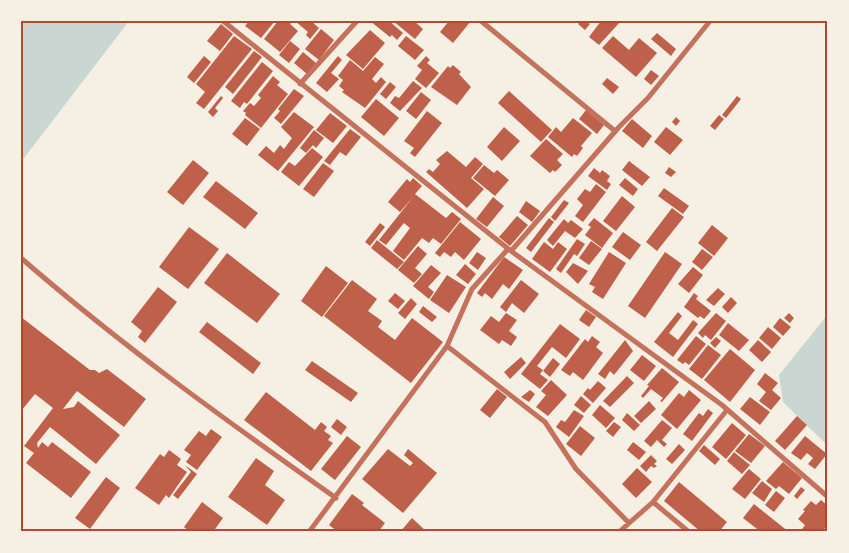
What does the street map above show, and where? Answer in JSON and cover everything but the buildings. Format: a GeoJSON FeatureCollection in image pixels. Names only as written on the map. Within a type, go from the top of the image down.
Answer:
{"type":"FeatureCollection","features":[{"type":"Feature","properties":{"kind":"street"},"geometry":{"type":"LineString","coordinates":[[223,21],[510,250],[727,410],[828,497]]}},
{"type":"Feature","properties":{"kind":"street"},"geometry":{"type":"LineString","coordinates":[[300,84],[358,21]]}},
{"type":"Feature","properties":{"kind":"street"},"geometry":{"type":"LineString","coordinates":[[481,21],[616,131]]}},
{"type":"Feature","properties":{"kind":"street"},"geometry":{"type":"LineString","coordinates":[[309,532],[447,346],[472,289],[510,250],[616,131],[648,98],[710,21]]}},
{"type":"Feature","properties":{"kind":"street"},"geometry":{"type":"LineString","coordinates":[[21,258],[85,314],[233,425],[336,498]]}},
{"type":"Feature","properties":{"kind":"street"},"geometry":{"type":"LineString","coordinates":[[447,346],[545,422],[576,470],[629,523]]}},
{"type":"Feature","properties":{"kind":"street"},"geometry":{"type":"LineString","coordinates":[[619,532],[653,502],[727,410]]}},
{"type":"Feature","properties":{"kind":"street"},"geometry":{"type":"LineString","coordinates":[[653,502],[690,532]]}},
{"type":"Feature","properties":{"kind":"shaded area"},"geometry":{"type":"Polygon","coordinates":[[[21,21],[129,21],[21,162],[21,21]]]}},
{"type":"Feature","properties":{"kind":"shaded area"},"geometry":{"type":"Polygon","coordinates":[[[828,314],[828,446],[783,402],[779,375],[828,314]]]}}]}
